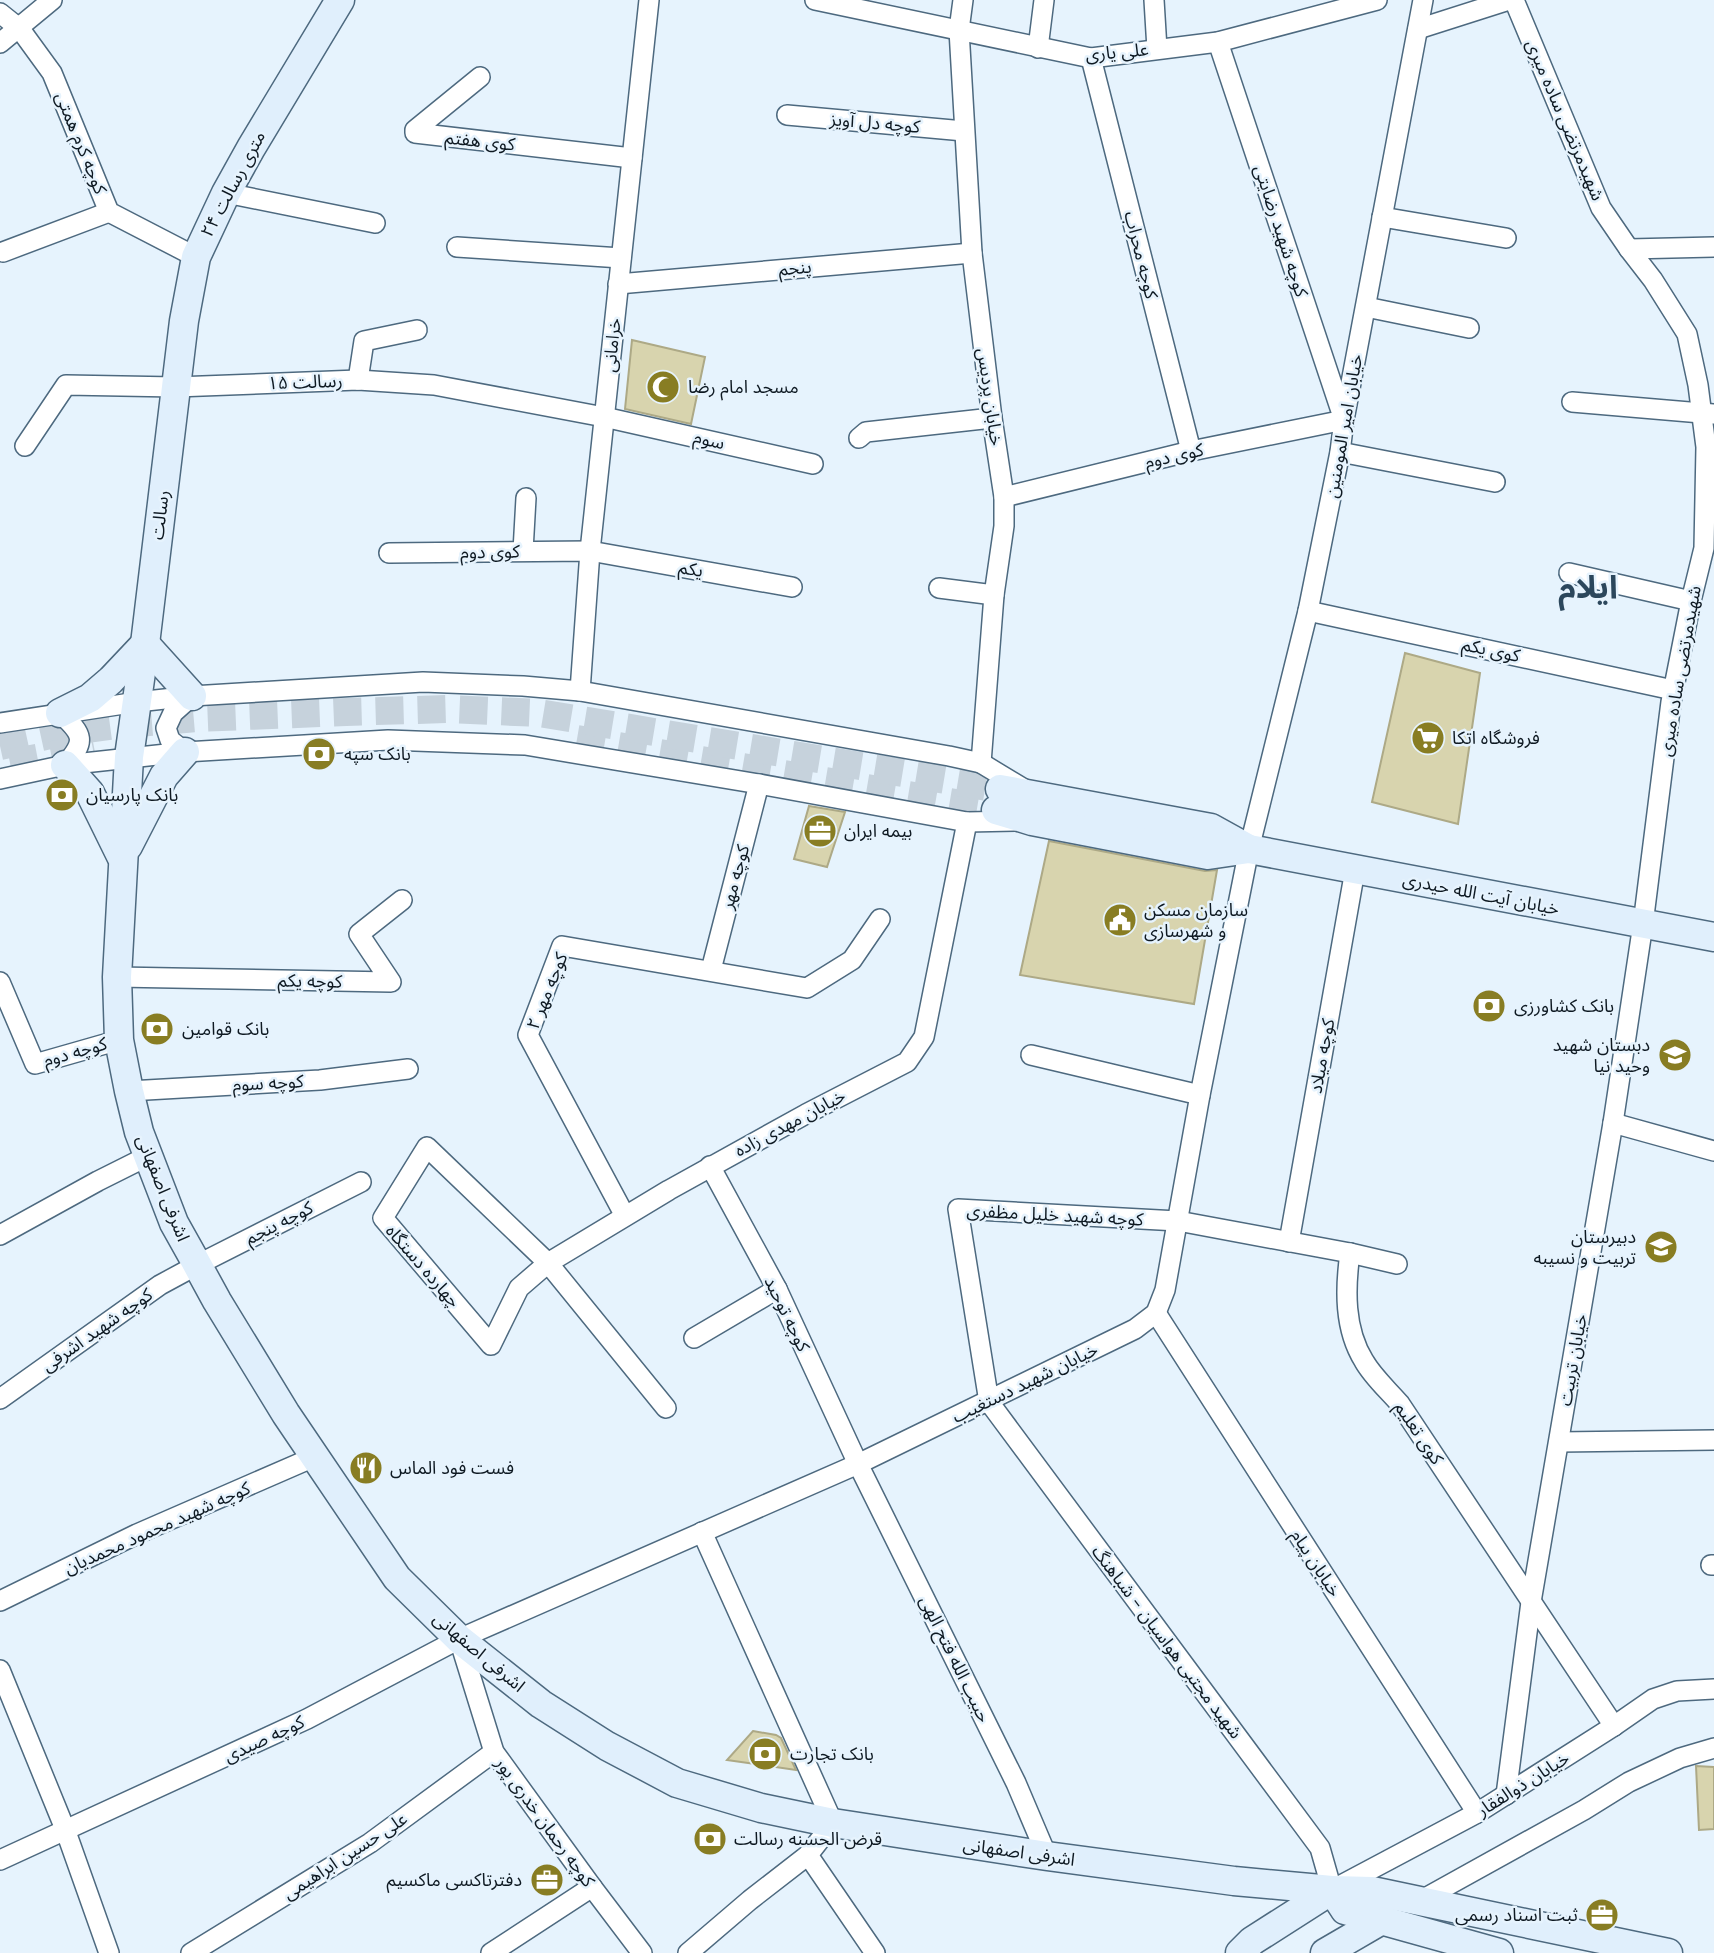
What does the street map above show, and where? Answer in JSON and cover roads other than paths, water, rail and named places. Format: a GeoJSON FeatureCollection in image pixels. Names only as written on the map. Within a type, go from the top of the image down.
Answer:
{"type":"FeatureCollection","features":[{"type":"Feature","properties":{"kind":"main road","name":"۲۴ متری رسالت"},"geometry":{"type":"LineString","coordinates":[[176,387],[184,321],[196,257],[251,148],[340,0]]}},
{"type":"Feature","properties":{"kind":"main road","name":"رسالت"},"geometry":{"type":"LineString","coordinates":[[129,757],[176,387]]}},
{"type":"Feature","properties":{"kind":"main road"},"geometry":{"type":"LineString","coordinates":[[60,713],[90,698],[145,644],[191,696]]}},
{"type":"Feature","properties":{"kind":"main road"},"geometry":{"type":"LineString","coordinates":[[122,858],[164,776],[186,752]]}},
{"type":"Feature","properties":{"kind":"main road","name":"اشرفی اصفهانی"},"geometry":{"type":"LineString","coordinates":[[129,757],[117,977],[119,1040],[139,1132],[174,1223],[237,1335],[314,1457],[397,1578],[459,1639],[552,1711],[607,1746],[677,1783],[761,1808],[833,1824],[1047,1856],[1234,1881],[1372,1891],[1668,1953]]}},
{"type":"Feature","properties":{"kind":"main road"},"geometry":{"type":"LineString","coordinates":[[65,765],[90,793],[122,858]]}},
{"type":"Feature","properties":{"kind":"main road","name":"خیابان آیت الله حیدری"},"geometry":{"type":"LineString","coordinates":[[998,800],[1035,808],[1212,828],[1249,849],[1714,937]]}},
{"type":"Feature","properties":{"kind":"main road"},"geometry":{"type":"LineString","coordinates":[[1240,1953],[1252,1941],[1332,1890],[1345,1910],[1499,1953]]}},
{"type":"Feature","properties":{"kind":"main road"},"geometry":{"type":"LineString","coordinates":[[1325,1953],[1380,1921]]}},
{"type":"Feature","properties":{"kind":"street"},"geometry":{"type":"LineString","coordinates":[[0,43],[52,0]]}},
{"type":"Feature","properties":{"kind":"street","name":"خرامانی"},"geometry":{"type":"LineString","coordinates":[[580,691],[590,551],[649,0]]}},
{"type":"Feature","properties":{"kind":"street","name":"علی یاری"},"geometry":{"type":"LineString","coordinates":[[815,0],[1091,58],[1218,42],[1377,0]]}},
{"type":"Feature","properties":{"kind":"street","name":"خیابان پردیس"},"geometry":{"type":"LineString","coordinates":[[963,0],[959,30],[972,253],[1004,497],[1004,526],[994,595],[981,763]]}},
{"type":"Feature","properties":{"kind":"street"},"geometry":{"type":"LineString","coordinates":[[1038,48],[1044,0]]}},
{"type":"Feature","properties":{"kind":"street"},"geometry":{"type":"LineString","coordinates":[[1154,0],[1157,49]]}},
{"type":"Feature","properties":{"kind":"street","name":"خیابان امیر المومنین"},"geometry":{"type":"LineString","coordinates":[[1249,849],[1308,611],[1423,0]]}},
{"type":"Feature","properties":{"kind":"street"},"geometry":{"type":"LineString","coordinates":[[1418,29],[1512,0]]}},
{"type":"Feature","properties":{"kind":"street","name":"شهیدمرتضی ساده میری"},"geometry":{"type":"LineString","coordinates":[[1512,0],[1601,208],[1653,280],[1687,334],[1708,414],[1704,548],[1673,690],[1643,924]]}},
{"type":"Feature","properties":{"kind":"street","name":"کوچه کرم همتی"},"geometry":{"type":"LineString","coordinates":[[0,13],[20,29],[52,72],[109,212],[196,257]]}},
{"type":"Feature","properties":{"kind":"street","name":"کوچه شهید رضایتی"},"geometry":{"type":"LineString","coordinates":[[1218,42],[1344,420]]}},
{"type":"Feature","properties":{"kind":"street","name":"کوچه محراب"},"geometry":{"type":"LineString","coordinates":[[1091,58],[1191,451]]}},
{"type":"Feature","properties":{"kind":"street","name":"کوی هفتم"},"geometry":{"type":"LineString","coordinates":[[480,76],[415,130],[415,133],[632,158]]}},
{"type":"Feature","properties":{"kind":"street","name":"کوچه دل آویز"},"geometry":{"type":"LineString","coordinates":[[787,115],[964,131]]}},
{"type":"Feature","properties":{"kind":"street"},"geometry":{"type":"LineString","coordinates":[[226,194],[375,223]]}},
{"type":"Feature","properties":{"kind":"street"},"geometry":{"type":"LineString","coordinates":[[3,252],[109,212]]}},
{"type":"Feature","properties":{"kind":"street"},"geometry":{"type":"LineString","coordinates":[[1382,218],[1506,237]]}},
{"type":"Feature","properties":{"kind":"street"},"geometry":{"type":"LineString","coordinates":[[457,247],[621,258]]}},
{"type":"Feature","properties":{"kind":"street"},"geometry":{"type":"LineString","coordinates":[[1629,249],[1714,247]]}},
{"type":"Feature","properties":{"kind":"street","name":"پنجم"},"geometry":{"type":"LineString","coordinates":[[618,284],[972,253]]}},
{"type":"Feature","properties":{"kind":"street"},"geometry":{"type":"LineString","coordinates":[[1366,307],[1469,328]]}},
{"type":"Feature","properties":{"kind":"street"},"geometry":{"type":"LineString","coordinates":[[358,380],[363,341],[417,330]]}},
{"type":"Feature","properties":{"kind":"street","name":"رسالت ۱۵"},"geometry":{"type":"LineString","coordinates":[[25,446],[66,385],[176,387],[358,380],[434,386],[604,417]]}},
{"type":"Feature","properties":{"kind":"street"},"geometry":{"type":"LineString","coordinates":[[1572,402],[1708,414]]}},
{"type":"Feature","properties":{"kind":"street","name":"سوم"},"geometry":{"type":"LineString","coordinates":[[604,417],[813,464]]}},
{"type":"Feature","properties":{"kind":"street"},"geometry":{"type":"LineString","coordinates":[[859,438],[866,432],[992,418]]}},
{"type":"Feature","properties":{"kind":"street","name":"کوی دوم"},"geometry":{"type":"LineString","coordinates":[[1004,497],[1191,451],[1344,420]]}},
{"type":"Feature","properties":{"kind":"street"},"geometry":{"type":"LineString","coordinates":[[1340,452],[1495,482]]}},
{"type":"Feature","properties":{"kind":"street"},"geometry":{"type":"LineString","coordinates":[[523,551],[526,498]]}},
{"type":"Feature","properties":{"kind":"street","name":"کوی دوم"},"geometry":{"type":"LineString","coordinates":[[389,553],[590,551]]}},
{"type":"Feature","properties":{"kind":"street","name":"یکم"},"geometry":{"type":"LineString","coordinates":[[590,551],[792,587]]}},
{"type":"Feature","properties":{"kind":"street"},"geometry":{"type":"LineString","coordinates":[[1569,573],[1691,601]]}},
{"type":"Feature","properties":{"kind":"street"},"geometry":{"type":"LineString","coordinates":[[939,588],[994,595]]}},
{"type":"Feature","properties":{"kind":"street","name":"کوی یکم"},"geometry":{"type":"LineString","coordinates":[[1308,611],[1673,690]]}},
{"type":"Feature","properties":{"kind":"street"},"geometry":{"type":"LineString","coordinates":[[0,723],[191,696],[423,682],[523,686],[580,691],[981,763],[1035,808]]}},
{"type":"Feature","properties":{"kind":"street"},"geometry":{"type":"LineString","coordinates":[[186,752],[170,740],[166,728],[173,713],[191,696]]}},
{"type":"Feature","properties":{"kind":"street"},"geometry":{"type":"LineString","coordinates":[[60,713],[76,729],[79,741],[78,749],[65,765]]}},
{"type":"Feature","properties":{"kind":"street"},"geometry":{"type":"LineString","coordinates":[[0,779],[65,765],[129,757],[388,740],[524,745],[967,822],[1035,808]]}},
{"type":"Feature","properties":{"kind":"street","name":"کوچه مهر"},"geometry":{"type":"LineString","coordinates":[[710,970],[759,784]]}},
{"type":"Feature","properties":{"kind":"street","name":"خیابان مهدی زاده"},"geometry":{"type":"LineString","coordinates":[[491,1345],[519,1288],[548,1263],[710,1167],[907,1062],[924,1037],[967,822]]}},
{"type":"Feature","properties":{"kind":"street"},"geometry":{"type":"LineString","coordinates":[[1156,1313],[1166,1290],[1200,1096],[1249,849]]}},
{"type":"Feature","properties":{"kind":"street","name":"کوچه میلاد"},"geometry":{"type":"LineString","coordinates":[[1289,1242],[1354,870]]}},
{"type":"Feature","properties":{"kind":"street","name":"کوچه یکم"},"geometry":{"type":"LineString","coordinates":[[117,977],[391,982],[359,934],[402,900]]}},
{"type":"Feature","properties":{"kind":"street","name":"کوچه مهر ۲"},"geometry":{"type":"LineString","coordinates":[[625,1216],[528,1035],[562,946],[807,988],[852,960],[880,919]]}},
{"type":"Feature","properties":{"kind":"street","name":"خیابان تربیت"},"geometry":{"type":"LineString","coordinates":[[1506,1795],[1531,1602],[1613,1123],[1643,924]]}},
{"type":"Feature","properties":{"kind":"street","name":"کوچه دوم"},"geometry":{"type":"LineString","coordinates":[[0,982],[36,1064],[119,1040]]}},
{"type":"Feature","properties":{"kind":"street"},"geometry":{"type":"LineString","coordinates":[[1031,1055],[1200,1096]]}},
{"type":"Feature","properties":{"kind":"street","name":"کوچه سوم"},"geometry":{"type":"LineString","coordinates":[[129,1091],[320,1080],[408,1069]]}},
{"type":"Feature","properties":{"kind":"street"},"geometry":{"type":"LineString","coordinates":[[1613,1123],[1714,1151]]}},
{"type":"Feature","properties":{"kind":"street","name":"چهارده دستگاه"},"geometry":{"type":"LineString","coordinates":[[491,1345],[383,1218],[427,1147],[548,1263]]}},
{"type":"Feature","properties":{"kind":"street"},"geometry":{"type":"LineString","coordinates":[[0,1235],[148,1156]]}},
{"type":"Feature","properties":{"kind":"street","name":"کوچه توحید"},"geometry":{"type":"LineString","coordinates":[[710,1167],[777,1289],[858,1464]]}},
{"type":"Feature","properties":{"kind":"street","name":"کوچه پنجم"},"geometry":{"type":"LineString","coordinates":[[197,1265],[361,1182]]}},
{"type":"Feature","properties":{"kind":"street","name":"کوچه شهید خلیل مظفری"},"geometry":{"type":"LineString","coordinates":[[989,1402],[958,1209],[1178,1221]]}},
{"type":"Feature","properties":{"kind":"street"},"geometry":{"type":"LineString","coordinates":[[1178,1221],[1397,1264]]}},
{"type":"Feature","properties":{"kind":"street","name":"کوی تعلیم"},"geometry":{"type":"LineString","coordinates":[[1350,1253],[1347,1276],[1349,1326],[1364,1362],[1400,1404],[1614,1726]]}},
{"type":"Feature","properties":{"kind":"street"},"geometry":{"type":"LineString","coordinates":[[548,1263],[666,1408]]}},
{"type":"Feature","properties":{"kind":"street","name":"کوچه شهید اشرفی"},"geometry":{"type":"LineString","coordinates":[[0,1399],[160,1286],[197,1265]]}},
{"type":"Feature","properties":{"kind":"street"},"geometry":{"type":"LineString","coordinates":[[694,1338],[777,1289]]}},
{"type":"Feature","properties":{"kind":"street","name":"خیابان شهید دستغیب"},"geometry":{"type":"LineString","coordinates":[[459,1639],[858,1464],[1135,1329],[1156,1313]]}},
{"type":"Feature","properties":{"kind":"street","name":"خیابان پیام"},"geometry":{"type":"LineString","coordinates":[[1156,1313],[1477,1813]]}},
{"type":"Feature","properties":{"kind":"street","name":"شهید مجتبی هواسیان - شباهنگ"},"geometry":{"type":"LineString","coordinates":[[989,1402],[1320,1848],[1332,1890]]}},
{"type":"Feature","properties":{"kind":"street"},"geometry":{"type":"LineString","coordinates":[[1559,1441],[1714,1440]]}},
{"type":"Feature","properties":{"kind":"street","name":"کوچه شهید محمود محمدیان"},"geometry":{"type":"LineString","coordinates":[[0,1601],[137,1534],[314,1457]]}},
{"type":"Feature","properties":{"kind":"street","name":"حبیب الله فتح الهی"},"geometry":{"type":"LineString","coordinates":[[858,1464],[1016,1783],[1047,1856]]}},
{"type":"Feature","properties":{"kind":"street"},"geometry":{"type":"LineString","coordinates":[[688,1953],[808,1855],[833,1824],[702,1532]]}},
{"type":"Feature","properties":{"kind":"street","name":"کوچه رحمان خدری پور"},"geometry":{"type":"LineString","coordinates":[[459,1639],[494,1752],[642,1953]]}},
{"type":"Feature","properties":{"kind":"street","name":"کوچه صیدی"},"geometry":{"type":"LineString","coordinates":[[0,1860],[307,1719],[459,1639]]}},
{"type":"Feature","properties":{"kind":"street"},"geometry":{"type":"LineString","coordinates":[[0,1670],[65,1829],[109,1953]]}},
{"type":"Feature","properties":{"kind":"street","name":"خیابان ذوالفقار"},"geometry":{"type":"LineString","coordinates":[[1332,1890],[1477,1813],[1653,1699],[1677,1691],[1714,1689]]}},
{"type":"Feature","properties":{"kind":"street"},"geometry":{"type":"LineString","coordinates":[[1380,1921],[1584,1810],[1629,1782],[1680,1758],[1714,1748]]}},
{"type":"Feature","properties":{"kind":"street","name":"علی حسین ابراهیمی"},"geometry":{"type":"LineString","coordinates":[[191,1953],[370,1843],[494,1752]]}},
{"type":"Feature","properties":{"kind":"street"},"geometry":{"type":"LineString","coordinates":[[808,1855],[875,1953]]}},
{"type":"Feature","properties":{"kind":"street"},"geometry":{"type":"LineString","coordinates":[[491,1953],[592,1887]]}},
{"type":"Feature","properties":{"kind":"tunnel"},"geometry":{"type":"LineString","coordinates":[[0,746],[64,732],[197,718],[448,709],[539,713],[1000,789]]}},
{"type":"Feature","properties":{"kind":"tunnel"},"geometry":{"type":"LineString","coordinates":[[577,739],[996,810]]}},
{"type":"Feature","properties":{"kind":"tunnel"},"geometry":{"type":"LineString","coordinates":[[10,763],[94,747]]}},
{"type":"Feature","properties":{"kind":"place","name":"مسجد امام رضا"},"geometry":{"type":"Point","coordinates":[663,387]}},
{"type":"Feature","properties":{"kind":"place","name":"فروشگاه اتکا"},"geometry":{"type":"Point","coordinates":[1428,738]}},
{"type":"Feature","properties":{"kind":"place","name":"بانک سپه"},"geometry":{"type":"Point","coordinates":[319,754]}},
{"type":"Feature","properties":{"kind":"place","name":"بانک پارسیان"},"geometry":{"type":"Point","coordinates":[62,795]}},
{"type":"Feature","properties":{"kind":"place","name":"بیمه ایران"},"geometry":{"type":"Point","coordinates":[820,831]}},
{"type":"Feature","properties":{"kind":"place","name":"سازمان مسکن و شهرسازی"},"geometry":{"type":"Point","coordinates":[1120,920]}},
{"type":"Feature","properties":{"kind":"place","name":"بانک کشاورزی"},"geometry":{"type":"Point","coordinates":[1489,1006]}},
{"type":"Feature","properties":{"kind":"place","name":"بانک قوامین"},"geometry":{"type":"Point","coordinates":[157,1029]}},
{"type":"Feature","properties":{"kind":"place","name":"دبستان شهید وحید نیا"},"geometry":{"type":"Point","coordinates":[1675,1055]}},
{"type":"Feature","properties":{"kind":"place","name":"دبیرستان تربیت و نسیبه"},"geometry":{"type":"Point","coordinates":[1661,1247]}},
{"type":"Feature","properties":{"kind":"place","name":"فست فود الماس"},"geometry":{"type":"Point","coordinates":[366,1468]}},
{"type":"Feature","properties":{"kind":"place","name":"بانک تجارت"},"geometry":{"type":"Point","coordinates":[765,1754]}},
{"type":"Feature","properties":{"kind":"place","name":"قرض الحسنه رسالت"},"geometry":{"type":"Point","coordinates":[710,1839]}},
{"type":"Feature","properties":{"kind":"place","name":"دفترتاکسی ماکسیم"},"geometry":{"type":"Point","coordinates":[547,1880]}},
{"type":"Feature","properties":{"kind":"place","name":"ثبت اسناد رسمی"},"geometry":{"type":"Point","coordinates":[1602,1915]}},
{"type":"Feature","properties":{"kind":"district","name":"ایلام"},"geometry":{"type":"Point","coordinates":[1588,587]}}]}
